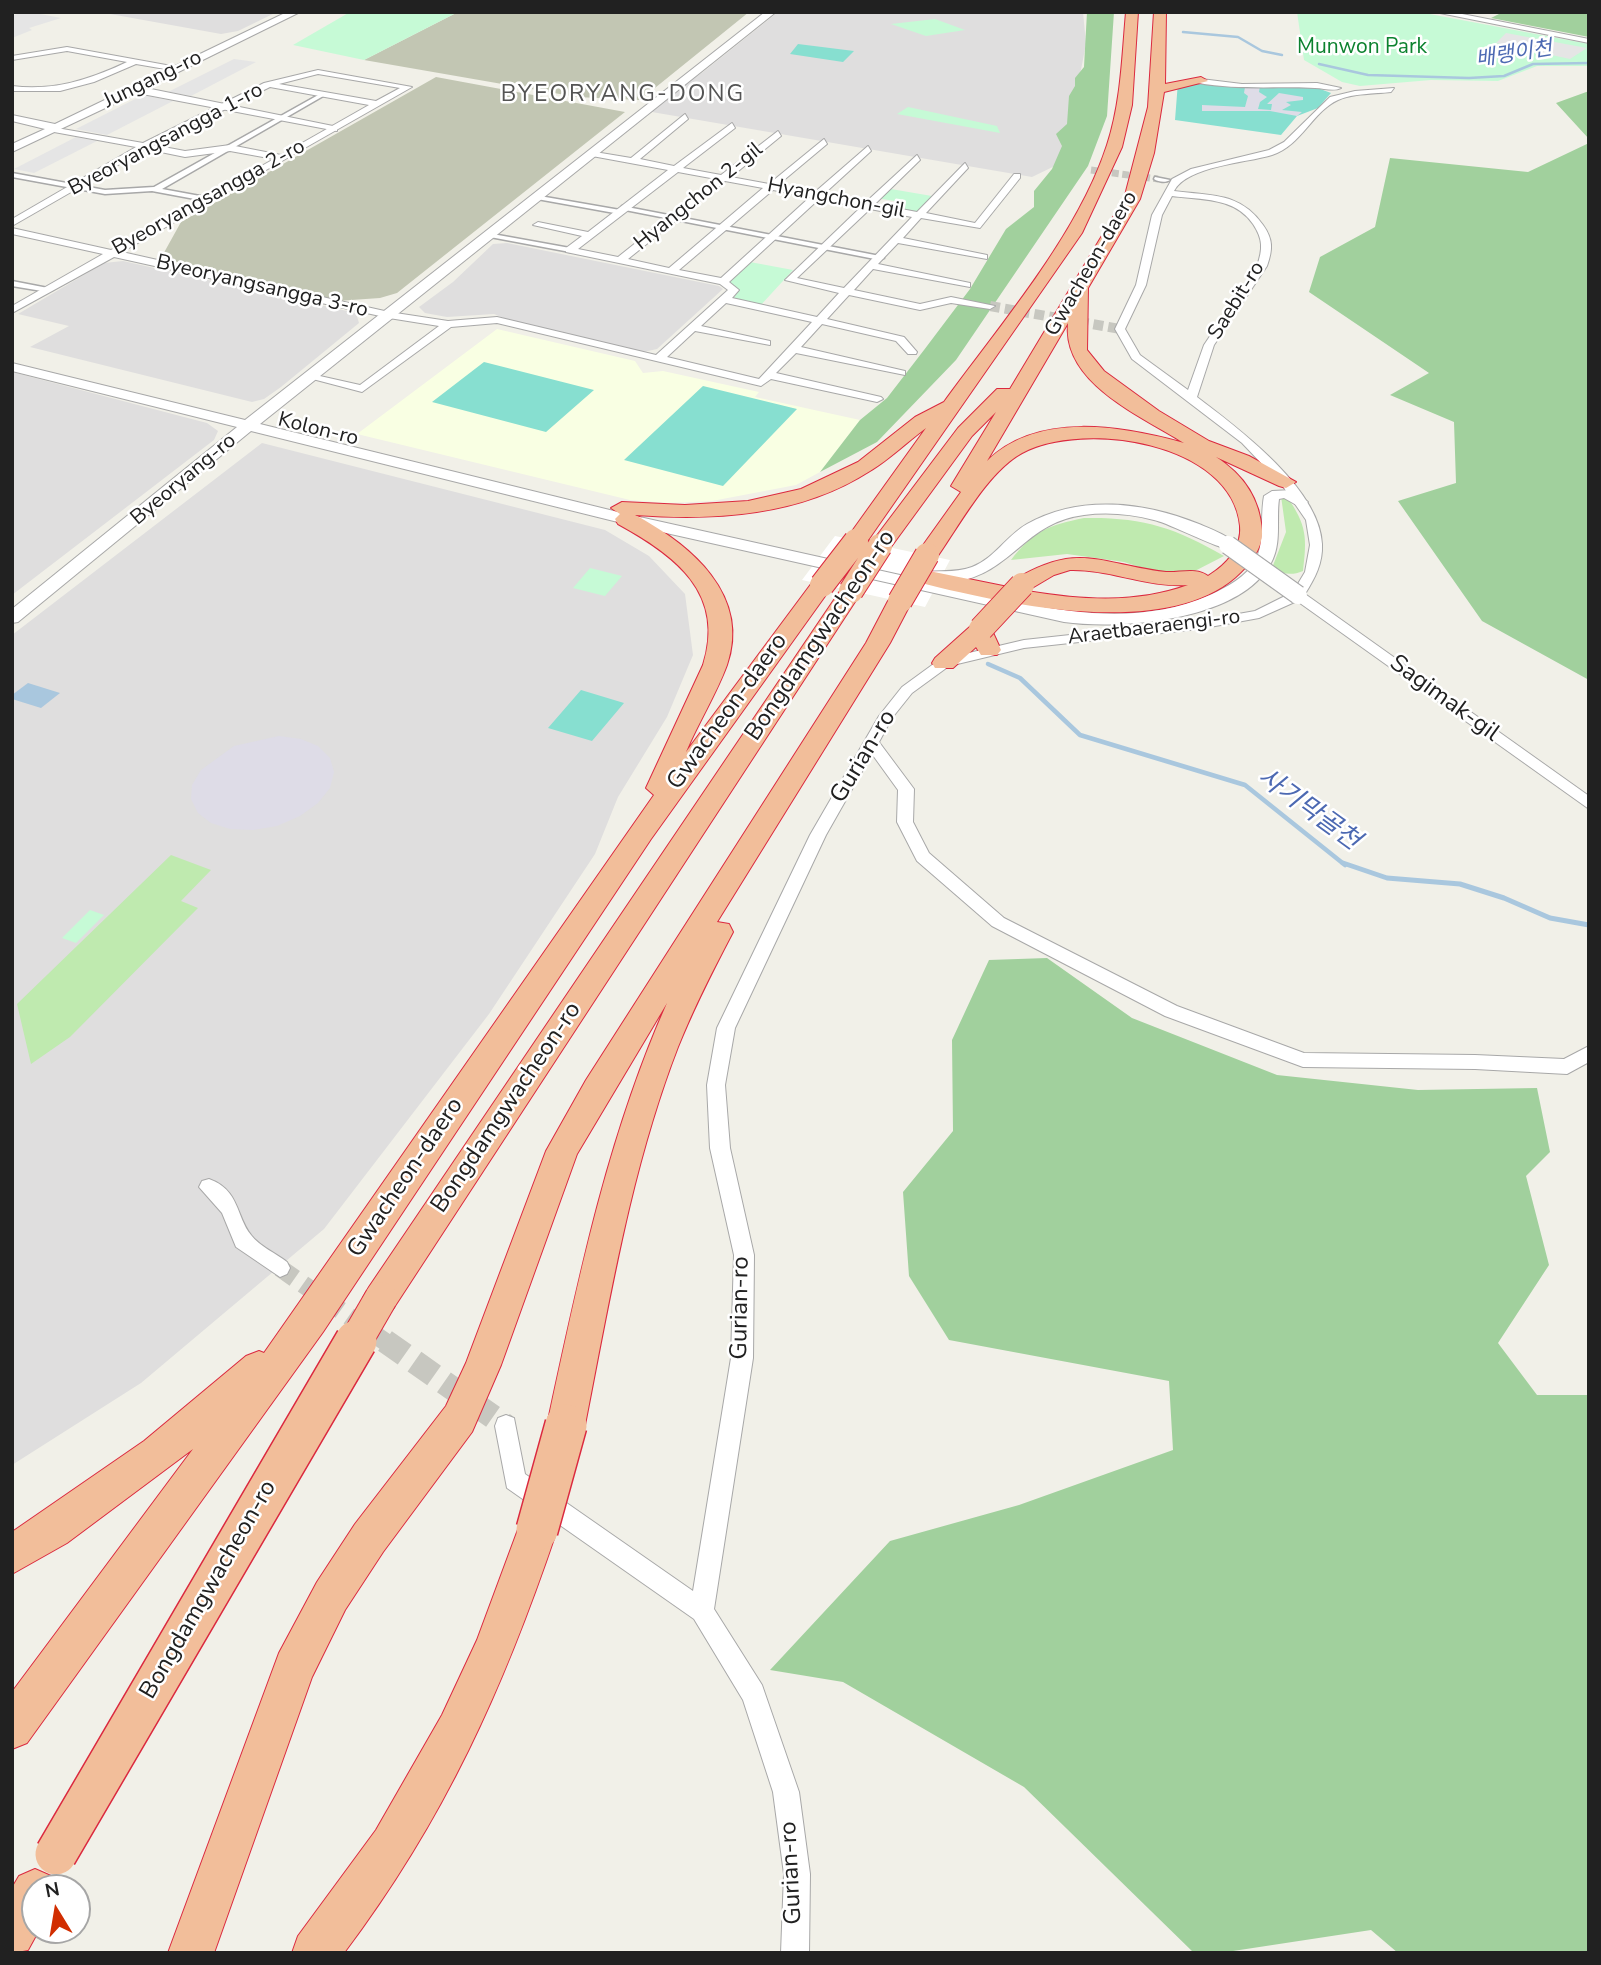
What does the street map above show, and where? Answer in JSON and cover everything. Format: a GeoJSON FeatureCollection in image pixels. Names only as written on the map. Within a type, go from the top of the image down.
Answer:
{"type":"FeatureCollection","features":[{"type":"Feature","properties":{"kind":"highway","name":"Gwacheon-daero"},"geometry":{"type":"LineString","coordinates":[[310,1320],[641,832],[856,541],[1074,233],[1114,147],[1125,105],[1132,12]]}},
{"type":"Feature","properties":{"kind":"highway","name":"Gwacheon-daero"},"geometry":{"type":"LineString","coordinates":[[878,643],[927,555],[948,510],[1031,365],[1082,287],[1132,199],[1149,153],[1160,89],[1160,12]]}},
{"type":"Feature","properties":{"kind":"highway"},"geometry":{"type":"LineString","coordinates":[[1160,89],[1201,81]]}},
{"type":"Feature","properties":{"kind":"highway"},"geometry":{"type":"LineString","coordinates":[[1082,287],[1078,351],[1091,371],[1230,463],[1255,486],[1269,510]]}},
{"type":"Feature","properties":{"kind":"highway","name":"Bongdamgwacheon-ro"},"geometry":{"type":"LineString","coordinates":[[45,1874],[381,1297],[880,546],[965,432],[1031,365]]}},
{"type":"Feature","properties":{"kind":"highway"},"geometry":{"type":"LineString","coordinates":[[624,513],[687,513],[794,499],[831,485],[865,466],[925,418],[955,401]]}},
{"type":"Feature","properties":{"kind":"highway"},"geometry":{"type":"LineString","coordinates":[[927,555],[983,480],[1013,450],[1044,437],[1109,431],[1175,447],[1218,470],[1237,487],[1249,507],[1252,527],[1225,566],[1199,578],[1176,582],[1156,580],[1115,565],[1094,563],[1075,563],[1040,571],[1022,584],[985,639],[944,663]]}},
{"type":"Feature","properties":{"kind":"highway"},"geometry":{"type":"LineString","coordinates":[[1203,446],[1242,451],[1246,440]]}},
{"type":"Feature","properties":{"kind":"highway"},"geometry":{"type":"LineString","coordinates":[[1203,446],[1242,460],[1286,482]]}},
{"type":"Feature","properties":{"kind":"highway"},"geometry":{"type":"LineString","coordinates":[[624,513],[667,540],[710,588],[718,617],[720,643],[712,671],[676,744],[641,832]]}},
{"type":"Feature","properties":{"kind":"highway"},"geometry":{"type":"LineString","coordinates":[[929,578],[1097,607],[1138,605],[1173,599],[1227,575],[1240,564],[1238,546]]}},
{"type":"Feature","properties":{"kind":"highway"},"geometry":{"type":"LineString","coordinates":[[315,1953],[341,1919],[431,1779],[494,1651],[537,1530],[566,1425],[603,1250],[631,1142],[654,1073],[698,967],[871,682],[878,643]]}},
{"type":"Feature","properties":{"kind":"highway"},"geometry":{"type":"LineString","coordinates":[[191,1953],[294,1668],[331,1596],[361,1550],[459,1419],[483,1365],[562,1151],[597,1089],[878,643]]}},
{"type":"Feature","properties":{"kind":"highway"},"geometry":{"type":"LineString","coordinates":[[12,1554],[34,1543],[200,1423],[310,1320]]}},
{"type":"Feature","properties":{"kind":"highway"},"geometry":{"type":"LineString","coordinates":[[12,1728],[310,1320]]}},
{"type":"Feature","properties":{"kind":"highway","name":"Bongdamgwacheon-ro"},"geometry":{"type":"LineString","coordinates":[[12,1934],[21,1918]]}},
{"type":"Feature","properties":{"kind":"street","name":"Jungang-ro"},"geometry":{"type":"LineString","coordinates":[[12,149],[295,12]]}},
{"type":"Feature","properties":{"kind":"street"},"geometry":{"type":"LineString","coordinates":[[638,117],[771,12]]}},
{"type":"Feature","properties":{"kind":"street"},"geometry":{"type":"LineString","coordinates":[[1447,13],[1589,41]]}},
{"type":"Feature","properties":{"kind":"street"},"geometry":{"type":"LineString","coordinates":[[12,58],[67,49],[177,69]]}},
{"type":"Feature","properties":{"kind":"street"},"geometry":{"type":"LineString","coordinates":[[12,88],[30,92],[87,85],[136,61]]}},
{"type":"Feature","properties":{"kind":"street","name":"Byeoryangsangga 1-ro"},"geometry":{"type":"LineString","coordinates":[[12,223],[143,147],[267,85],[318,72],[408,87]]}},
{"type":"Feature","properties":{"kind":"street"},"geometry":{"type":"LineString","coordinates":[[1201,81],[1317,85],[1336,92],[1352,92],[1332,80],[1336,92]]}},
{"type":"Feature","properties":{"kind":"street"},"geometry":{"type":"LineString","coordinates":[[267,85],[377,104]]}},
{"type":"Feature","properties":{"kind":"street","name":"Byeoryangsangga 2-ro"},"geometry":{"type":"LineString","coordinates":[[12,310],[408,87]]}},
{"type":"Feature","properties":{"kind":"street"},"geometry":{"type":"LineString","coordinates":[[135,89],[333,129]]}},
{"type":"Feature","properties":{"kind":"street"},"geometry":{"type":"LineString","coordinates":[[624,513],[929,578],[972,573],[993,562],[1032,527],[1057,517],[1122,509],[1155,514],[1238,546],[1298,595],[1312,572],[1316,545],[1312,520],[1300,502],[1286,482],[1246,440],[1136,357],[1120,329],[1141,285],[1163,184],[1194,171],[1272,152],[1287,144],[1336,92]]}},
{"type":"Feature","properties":{"kind":"street"},"geometry":{"type":"LineString","coordinates":[[155,190],[322,95]]}},
{"type":"Feature","properties":{"kind":"street","name":"Byeoryang-ro"},"geometry":{"type":"LineString","coordinates":[[12,618],[254,421],[638,117]]}},
{"type":"Feature","properties":{"kind":"street"},"geometry":{"type":"LineString","coordinates":[[632,161],[685,117]]}},
{"type":"Feature","properties":{"kind":"street"},"geometry":{"type":"LineString","coordinates":[[12,118],[185,155],[230,148],[283,158]]}},
{"type":"Feature","properties":{"kind":"street"},"geometry":{"type":"LineString","coordinates":[[570,250],[732,125]]}},
{"type":"Feature","properties":{"kind":"street","name":"Hyangchon 2-gil"},"geometry":{"type":"LineString","coordinates":[[621,260],[778,134]]}},
{"type":"Feature","properties":{"kind":"street"},"geometry":{"type":"LineString","coordinates":[[672,270],[824,142]]}},
{"type":"Feature","properties":{"kind":"street"},"geometry":{"type":"LineString","coordinates":[[723,282],[867,149]]}},
{"type":"Feature","properties":{"kind":"street","name":"Hyangchon-gil"},"geometry":{"type":"LineString","coordinates":[[592,153],[977,226],[1017,176]]}},
{"type":"Feature","properties":{"kind":"street"},"geometry":{"type":"LineString","coordinates":[[916,158],[790,280],[920,307],[951,300],[989,306]]}},
{"type":"Feature","properties":{"kind":"street"},"geometry":{"type":"LineString","coordinates":[[765,379],[965,166]]}},
{"type":"Feature","properties":{"kind":"street"},"geometry":{"type":"LineString","coordinates":[[12,175],[106,192],[155,190],[208,200]]}},
{"type":"Feature","properties":{"kind":"street","name":"Saebit-ro"},"geometry":{"type":"LineString","coordinates":[[1163,184],[1232,201],[1249,211],[1266,236],[1267,251],[1262,266],[1209,345],[1191,397]]}},
{"type":"Feature","properties":{"kind":"street"},"geometry":{"type":"LineString","coordinates":[[537,197],[674,217],[824,247],[966,285]]}},
{"type":"Feature","properties":{"kind":"street"},"geometry":{"type":"LineString","coordinates":[[538,225],[589,234]]}},
{"type":"Feature","properties":{"kind":"street","name":"Byeoryangsangga 3-ro"},"geometry":{"type":"LineString","coordinates":[[13,231],[389,315]]}},
{"type":"Feature","properties":{"kind":"street"},"geometry":{"type":"LineString","coordinates":[[490,235],[672,270],[723,282],[734,290],[658,359]]}},
{"type":"Feature","properties":{"kind":"street"},"geometry":{"type":"LineString","coordinates":[[897,240],[983,257]]}},
{"type":"Feature","properties":{"kind":"street"},"geometry":{"type":"LineString","coordinates":[[12,283],[48,290]]}},
{"type":"Feature","properties":{"kind":"street"},"geometry":{"type":"LineString","coordinates":[[724,299],[900,339],[912,352]]}},
{"type":"Feature","properties":{"kind":"street"},"geometry":{"type":"LineString","coordinates":[[389,315],[448,324],[497,320],[658,359],[877,399]]}},
{"type":"Feature","properties":{"kind":"street"},"geometry":{"type":"LineString","coordinates":[[311,377],[362,389],[448,324]]}},
{"type":"Feature","properties":{"kind":"street"},"geometry":{"type":"LineString","coordinates":[[693,327],[766,343]]}},
{"type":"Feature","properties":{"kind":"street"},"geometry":{"type":"LineString","coordinates":[[794,349],[901,373]]}},
{"type":"Feature","properties":{"kind":"street","name":"Kolon-ro"},"geometry":{"type":"LineString","coordinates":[[12,355],[254,421]]}},
{"type":"Feature","properties":{"kind":"street"},"geometry":{"type":"LineString","coordinates":[[12,367],[254,421],[1040,612],[1088,619],[1173,611],[1204,604],[1240,587],[1261,566],[1270,542],[1269,510],[1272,496],[1281,492],[1300,502]]}},
{"type":"Feature","properties":{"kind":"street","name":"Araetbaeraengi-ro"},"geometry":{"type":"LineString","coordinates":[[985,639],[1199,625],[1259,614],[1298,595]]}},
{"type":"Feature","properties":{"kind":"street","name":"Sagimak-gil"},"geometry":{"type":"LineString","coordinates":[[1298,595],[1589,804]]}},
{"type":"Feature","properties":{"kind":"street","name":"Gurian-ro"},"geometry":{"type":"LineString","coordinates":[[794,1953],[797,1874],[786,1792],[753,1694],[702,1611],[742,1358],[744,1255],[720,1148],[716,1085],[726,1028],[818,835],[871,742],[907,690],[944,663]]}},
{"type":"Feature","properties":{"kind":"street"},"geometry":{"type":"LineString","coordinates":[[871,742],[906,789],[905,822],[923,858],[998,922],[1171,1011],[1303,1060],[1475,1062],[1567,1067],[1589,1052]]}},
{"type":"Feature","properties":{"kind":"street"},"geometry":{"type":"LineString","coordinates":[[209,1187],[230,1208],[243,1241],[280,1268]]}},
{"type":"Feature","properties":{"kind":"street"},"geometry":{"type":"LineString","coordinates":[[506,1426],[515,1479],[702,1611]]}},
{"type":"Feature","properties":{"kind":"shaded area"},"geometry":{"type":"Polygon","coordinates":[[[22,12],[61,18],[29,28],[32,30],[12,38],[12,16],[22,12]]]}},
{"type":"Feature","properties":{"kind":"shaded area"},"geometry":{"type":"Polygon","coordinates":[[[99,12],[277,12],[238,31],[221,34],[99,12]]]}},
{"type":"Feature","properties":{"kind":"shaded area"},"geometry":{"type":"Polygon","coordinates":[[[458,12],[749,12],[640,100],[577,97],[364,60],[458,12]]]}},
{"type":"Feature","properties":{"kind":"shaded area"},"geometry":{"type":"Polygon","coordinates":[[[778,12],[1083,12],[1086,44],[1063,162],[1032,177],[646,111],[703,72],[778,12]]]}},
{"type":"Feature","properties":{"kind":"shaded area"},"geometry":{"type":"Polygon","coordinates":[[[1506,33],[1587,48],[1570,59],[1496,43],[1506,33]]]}},
{"type":"Feature","properties":{"kind":"shaded area"},"geometry":{"type":"Polygon","coordinates":[[[798,44],[854,51],[843,62],[790,54],[798,44]]]}},
{"type":"Feature","properties":{"kind":"shaded area"},"geometry":{"type":"Polygon","coordinates":[[[234,59],[256,62],[191,96],[168,92],[234,59]]]}},
{"type":"Feature","properties":{"kind":"shaded area"},"geometry":{"type":"Polygon","coordinates":[[[436,77],[625,112],[397,293],[380,298],[337,301],[161,258],[181,222],[436,77]]]}},
{"type":"Feature","properties":{"kind":"shaded area"},"geometry":{"type":"Polygon","coordinates":[[[1178,82],[1245,87],[1315,87],[1331,93],[1318,108],[1297,116],[1281,135],[1175,120],[1178,82]]]}},
{"type":"Feature","properties":{"kind":"shaded area"},"geometry":{"type":"Polygon","coordinates":[[[1260,86],[1259,92],[1267,97],[1260,102],[1258,109],[1271,110],[1272,104],[1267,104],[1279,93],[1303,97],[1303,100],[1286,102],[1291,105],[1282,110],[1302,112],[1297,116],[1270,111],[1202,111],[1202,105],[1245,107],[1248,96],[1244,93],[1245,87],[1260,86]]]}},
{"type":"Feature","properties":{"kind":"shaded area"},"geometry":{"type":"Polygon","coordinates":[[[143,95],[173,101],[107,135],[76,129],[143,95]]]}},
{"type":"Feature","properties":{"kind":"shaded area"},"geometry":{"type":"Polygon","coordinates":[[[76,137],[97,141],[34,173],[14,169],[76,137]]]}},
{"type":"Feature","properties":{"kind":"shaded area"},"geometry":{"type":"Polygon","coordinates":[[[507,243],[719,286],[723,289],[657,349],[639,353],[513,322],[494,314],[447,317],[425,313],[419,307],[453,282],[493,244],[507,243]]]}},
{"type":"Feature","properties":{"kind":"shaded area"},"geometry":{"type":"Polygon","coordinates":[[[123,261],[356,313],[359,323],[281,387],[264,399],[252,402],[30,347],[69,326],[18,314],[104,263],[123,261]]]}},
{"type":"Feature","properties":{"kind":"shaded area"},"geometry":{"type":"Polygon","coordinates":[[[497,329],[635,361],[643,373],[663,371],[759,392],[755,397],[860,420],[820,472],[796,485],[712,501],[668,503],[630,500],[357,434],[497,329]]]}},
{"type":"Feature","properties":{"kind":"shaded area"},"geometry":{"type":"Polygon","coordinates":[[[484,362],[594,390],[546,432],[432,402],[484,362]]]}},
{"type":"Feature","properties":{"kind":"shaded area"},"geometry":{"type":"Polygon","coordinates":[[[12,372],[207,423],[218,431],[214,440],[12,595],[12,372]]]}},
{"type":"Feature","properties":{"kind":"shaded area"},"geometry":{"type":"Polygon","coordinates":[[[703,386],[797,409],[723,486],[624,460],[703,386]]]}},
{"type":"Feature","properties":{"kind":"shaded area"},"geometry":{"type":"Polygon","coordinates":[[[262,443],[605,530],[649,556],[685,594],[693,655],[667,717],[618,797],[595,854],[489,1014],[324,1229],[141,1383],[12,1465],[12,635],[262,443]]]}},
{"type":"Feature","properties":{"kind":"shaded area"},"geometry":{"type":"Polygon","coordinates":[[[28,683],[60,693],[41,708],[12,699],[12,695],[28,683]]]}},
{"type":"Feature","properties":{"kind":"shaded area"},"geometry":{"type":"Polygon","coordinates":[[[581,690],[624,703],[592,741],[548,728],[581,690]]]}},
{"type":"Feature","properties":{"kind":"shaded area"},"geometry":{"type":"Polygon","coordinates":[[[279,736],[301,739],[318,746],[330,758],[334,772],[330,788],[318,803],[300,816],[277,826],[253,830],[230,829],[211,823],[198,813],[191,799],[192,785],[201,770],[234,746],[279,736]]]}},
{"type":"Feature","properties":{"kind":"green space"},"geometry":{"type":"Polygon","coordinates":[[[350,12],[458,12],[364,60],[293,45],[350,12]]]}},
{"type":"Feature","properties":{"kind":"green space"},"geometry":{"type":"Polygon","coordinates":[[[1087,12],[1114,12],[1107,116],[1088,166],[956,360],[877,442],[820,472],[860,420],[887,398],[924,350],[970,289],[1006,229],[1034,207],[1034,191],[1052,169],[1062,146],[1056,134],[1067,124],[1069,96],[1075,86],[1075,78],[1084,67],[1087,12]]]}},
{"type":"Feature","properties":{"kind":"green space","name":"Munwon Park"},"geometry":{"type":"Polygon","coordinates":[[[1297,12],[1419,12],[1589,44],[1589,66],[1537,66],[1498,81],[1431,80],[1360,86],[1342,82],[1304,60],[1297,12]]]}},
{"type":"Feature","properties":{"kind":"green space"},"geometry":{"type":"Polygon","coordinates":[[[1503,12],[1589,12],[1589,37],[1491,18],[1503,12]]]}},
{"type":"Feature","properties":{"kind":"green space"},"geometry":{"type":"Polygon","coordinates":[[[935,19],[965,30],[926,36],[891,24],[935,19]]]}},
{"type":"Feature","properties":{"kind":"green space"},"geometry":{"type":"Polygon","coordinates":[[[1589,91],[1589,139],[1556,103],[1589,91]]]}},
{"type":"Feature","properties":{"kind":"green space"},"geometry":{"type":"Polygon","coordinates":[[[908,107],[997,126],[1000,133],[897,114],[908,107]]]}},
{"type":"Feature","properties":{"kind":"green space"},"geometry":{"type":"Polygon","coordinates":[[[1589,143],[1589,680],[1482,621],[1398,501],[1456,483],[1454,422],[1390,395],[1429,373],[1309,292],[1320,257],[1375,227],[1390,158],[1528,172],[1589,143]]]}},
{"type":"Feature","properties":{"kind":"green space"},"geometry":{"type":"Polygon","coordinates":[[[885,188],[932,196],[916,214],[895,210],[901,202],[876,198],[885,188]]]}},
{"type":"Feature","properties":{"kind":"green space"},"geometry":{"type":"Polygon","coordinates":[[[750,262],[793,270],[760,306],[733,299],[738,291],[727,282],[750,262]]]}},
{"type":"Feature","properties":{"kind":"green space"},"geometry":{"type":"Polygon","coordinates":[[[1281,496],[1287,497],[1294,507],[1304,532],[1303,571],[1291,574],[1272,568],[1286,532],[1281,496]]]}},
{"type":"Feature","properties":{"kind":"green space"},"geometry":{"type":"Polygon","coordinates":[[[1084,518],[1123,519],[1157,526],[1189,538],[1224,556],[1189,574],[1152,571],[1124,562],[1067,554],[1011,560],[1027,542],[1043,531],[1061,523],[1084,518]]]}},
{"type":"Feature","properties":{"kind":"green space"},"geometry":{"type":"Polygon","coordinates":[[[590,568],[622,576],[605,596],[573,588],[590,568]]]}},
{"type":"Feature","properties":{"kind":"green space"},"geometry":{"type":"Polygon","coordinates":[[[171,855],[211,870],[181,901],[198,908],[70,1037],[31,1064],[17,1004],[171,855]]]}},
{"type":"Feature","properties":{"kind":"green space"},"geometry":{"type":"Polygon","coordinates":[[[90,910],[104,915],[76,943],[62,938],[90,910]]]}},
{"type":"Feature","properties":{"kind":"green space"},"geometry":{"type":"Polygon","coordinates":[[[1047,958],[1132,1018],[1277,1075],[1418,1090],[1537,1088],[1550,1152],[1526,1176],[1549,1265],[1498,1343],[1537,1395],[1589,1395],[1589,1953],[1398,1953],[1371,1930],[1220,1953],[1194,1953],[1024,1787],[843,1682],[770,1670],[890,1541],[1019,1505],[1173,1450],[1169,1381],[949,1340],[909,1276],[903,1192],[953,1131],[952,1040],[989,960],[1047,958]]]}},
{"type":"Feature","properties":{"kind":"pier"},"geometry":{"type":"Polygon","coordinates":[[[835,536],[950,560],[925,607],[802,580],[835,536]]]}},
{"type":"Feature","properties":{"kind":"waterway","name":"배랭이천"},"geometry":{"type":"LineString","coordinates":[[1183,32],[1238,37],[1262,51],[1282,55]]}},
{"type":"Feature","properties":{"kind":"waterway","name":"배랭이천"},"geometry":{"type":"LineString","coordinates":[[1319,64],[1368,75],[1469,78],[1504,76],[1533,64],[1589,63]]}},
{"type":"Feature","properties":{"kind":"waterway","name":"사기막골천"},"geometry":{"type":"LineString","coordinates":[[988,664],[1020,678],[1080,735],[1245,785],[1345,865]]}},
{"type":"Feature","properties":{"kind":"waterway","name":"사기막골천"},"geometry":{"type":"LineString","coordinates":[[1343,863],[1387,878],[1460,884],[1504,898],[1550,918],[1589,925]]}},
{"type":"Feature","properties":{"kind":"tunnel"},"geometry":{"type":"LineString","coordinates":[[1091,170],[1158,179]]}},
{"type":"Feature","properties":{"kind":"tunnel"},"geometry":{"type":"LineString","coordinates":[[990,306],[1120,329]]}},
{"type":"Feature","properties":{"kind":"tunnel"},"geometry":{"type":"LineString","coordinates":[[280,1268],[387,1343]]}},
{"type":"Feature","properties":{"kind":"tunnel"},"geometry":{"type":"LineString","coordinates":[[385,1341],[506,1426]]}},
{"type":"Feature","properties":{"kind":"district","name":"BYEORYANG-DONG"},"geometry":{"type":"Point","coordinates":[623,95]}}]}
